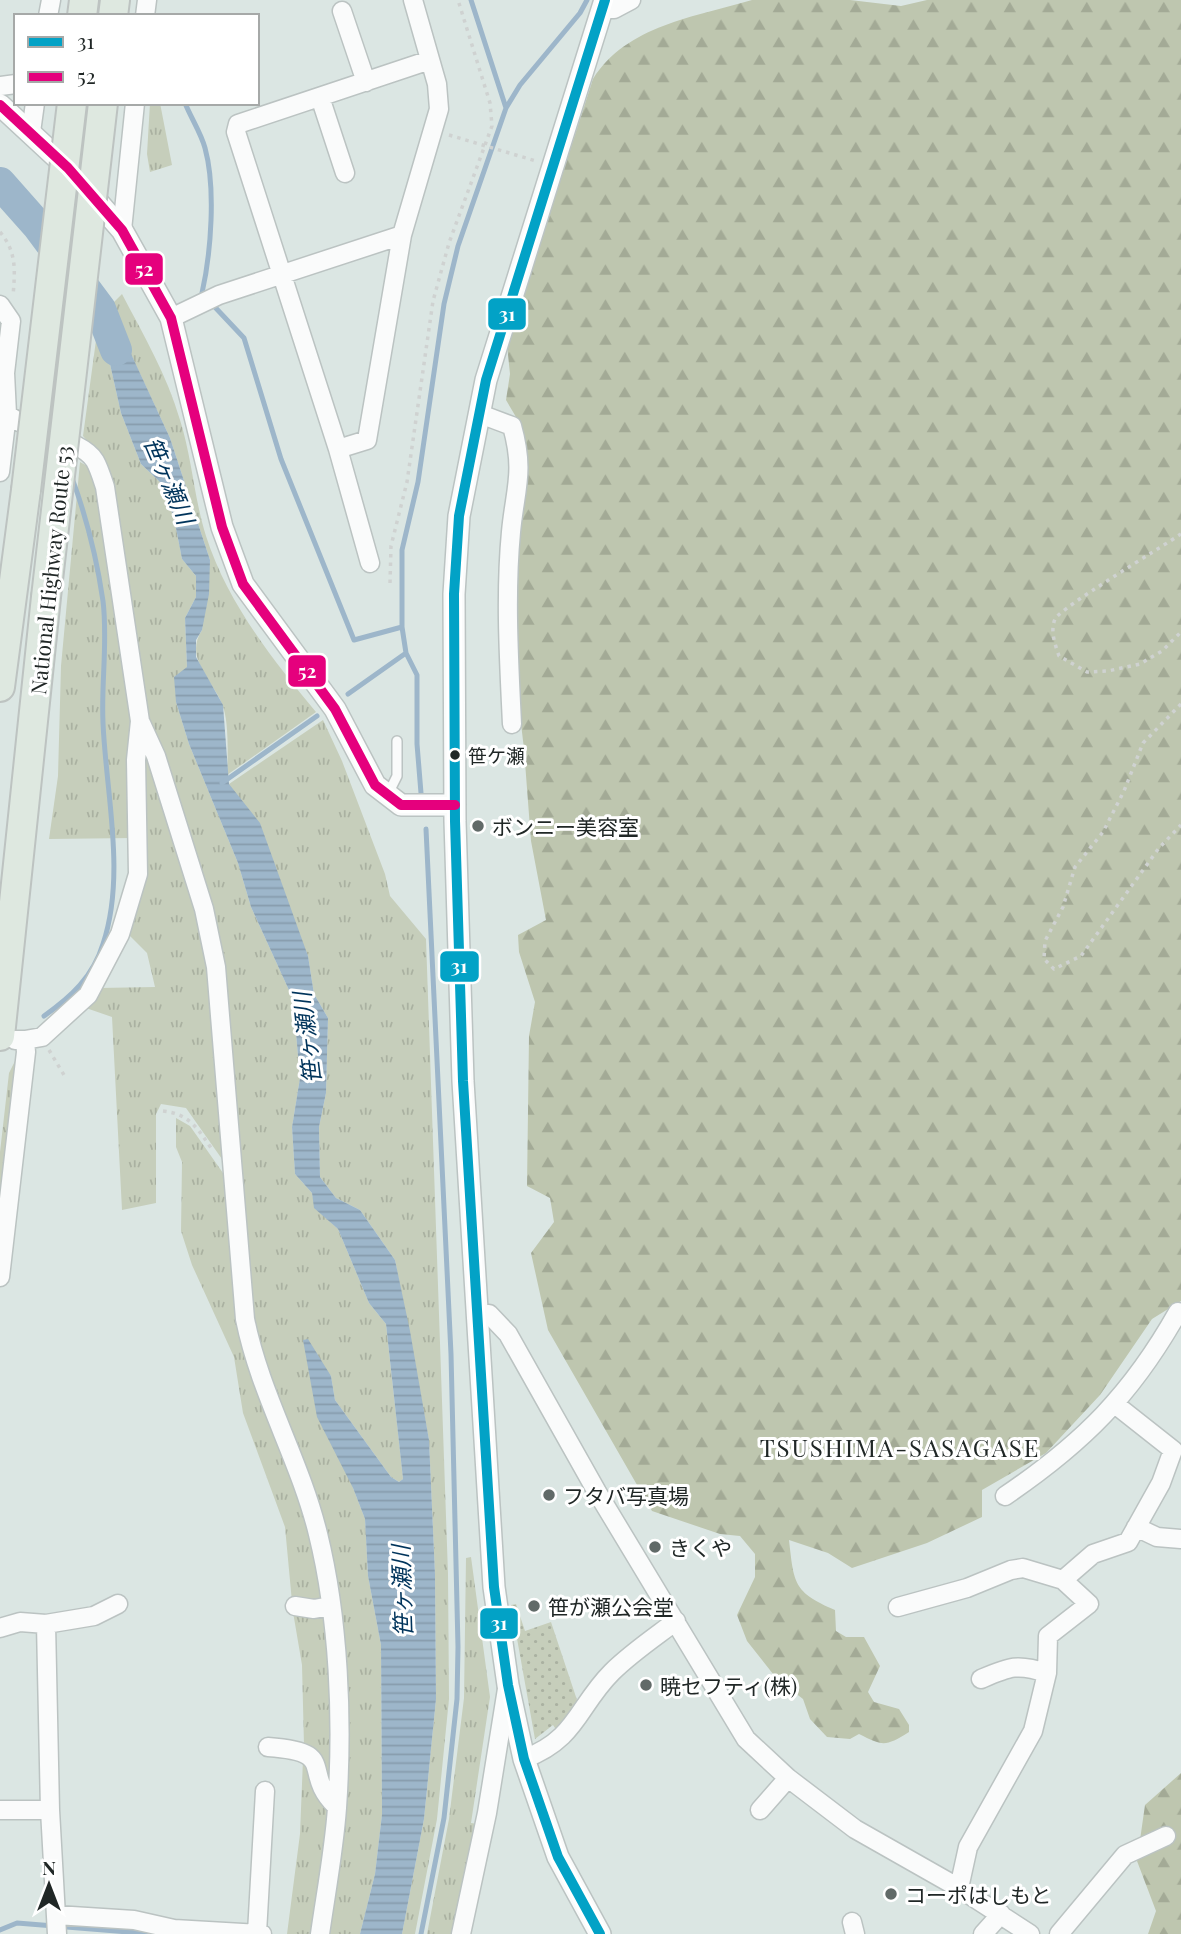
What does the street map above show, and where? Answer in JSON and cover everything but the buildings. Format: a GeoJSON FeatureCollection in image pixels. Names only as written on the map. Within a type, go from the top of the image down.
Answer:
{"type":"FeatureCollection","features":[{"type":"Feature","properties":{"kind":"highway","name":"National Highway Route 53"},"geometry":{"type":"LineString","coordinates":[[0,687],[72,105]]}},
{"type":"Feature","properties":{"kind":"highway","name":"National Highway Route 53"},"geometry":{"type":"LineString","coordinates":[[17,1038],[47,597],[103,105]]}},
{"type":"Feature","properties":{"kind":"street"},"geometry":{"type":"LineString","coordinates":[[338,449],[367,440],[402,234],[439,109],[437,84],[412,0]]}},
{"type":"Feature","properties":{"kind":"street"},"geometry":{"type":"LineString","coordinates":[[600,1934],[558,1857],[524,1759],[508,1685],[491,1551],[463,1081],[455,805],[454,594],[459,516],[486,380],[604,5],[614,9],[631,0]]}},
{"type":"Feature","properties":{"kind":"street"},"geometry":{"type":"LineString","coordinates":[[342,11],[366,82]]}},
{"type":"Feature","properties":{"kind":"street"},"geometry":{"type":"LineString","coordinates":[[370,563],[338,449],[280,276],[236,132],[238,124],[430,60]]}},
{"type":"Feature","properties":{"kind":"street"},"geometry":{"type":"LineString","coordinates":[[320,97],[345,173]]}},
{"type":"Feature","properties":{"kind":"street"},"geometry":{"type":"LineString","coordinates":[[0,105],[31,132],[122,230],[171,318],[222,527],[243,584],[335,709],[375,785],[401,805],[455,805]]}},
{"type":"Feature","properties":{"kind":"street"},"geometry":{"type":"LineString","coordinates":[[31,132],[35,105]]}},
{"type":"Feature","properties":{"kind":"street"},"geometry":{"type":"LineString","coordinates":[[122,230],[135,105]]}},
{"type":"Feature","properties":{"kind":"street"},"geometry":{"type":"LineString","coordinates":[[171,318],[219,295],[402,234]]}},
{"type":"Feature","properties":{"kind":"street"},"geometry":{"type":"LineString","coordinates":[[0,305],[11,321],[5,373],[7,414],[0,472]]}},
{"type":"Feature","properties":{"kind":"street"},"geometry":{"type":"LineString","coordinates":[[7,414],[18,424],[74,445],[94,458],[105,487],[141,722],[156,756],[207,920],[216,967],[245,1319],[252,1355],[317,1531],[330,1606],[338,1679],[337,1807],[320,1934]]}},
{"type":"Feature","properties":{"kind":"street"},"geometry":{"type":"LineString","coordinates":[[480,414],[512,426],[517,442],[520,478],[511,531],[509,656],[512,724]]}},
{"type":"Feature","properties":{"kind":"street"},"geometry":{"type":"LineString","coordinates":[[0,1277],[17,1038],[88,995],[120,934],[138,874],[136,760],[141,722]]}},
{"type":"Feature","properties":{"kind":"street"},"geometry":{"type":"LineString","coordinates":[[1005,1496],[1052,1464],[1116,1405],[1155,1352],[1178,1312]]}},
{"type":"Feature","properties":{"kind":"street"},"geometry":{"type":"LineString","coordinates":[[477,1314],[489,1314],[508,1334],[597,1492],[746,1740],[788,1778],[855,1829],[959,1888],[1030,1934]]}},
{"type":"Feature","properties":{"kind":"street"},"geometry":{"type":"LineString","coordinates":[[1063,1580],[1093,1554],[1128,1542],[1161,1483],[1173,1450],[1116,1405]]}},
{"type":"Feature","properties":{"kind":"street"},"geometry":{"type":"LineString","coordinates":[[1136,1527],[1157,1537],[1181,1539]]}},
{"type":"Feature","properties":{"kind":"street"},"geometry":{"type":"LineString","coordinates":[[898,1606],[967,1588],[1011,1570],[1023,1568],[1063,1580],[1089,1604],[1048,1636],[1046,1673],[1033,1731],[968,1847],[959,1888]]}},
{"type":"Feature","properties":{"kind":"street"},"geometry":{"type":"LineString","coordinates":[[0,1628],[20,1622],[46,1624],[94,1616],[118,1604]]}},
{"type":"Feature","properties":{"kind":"street"},"geometry":{"type":"LineString","coordinates":[[295,1606],[314,1609],[330,1606]]}},
{"type":"Feature","properties":{"kind":"street"},"geometry":{"type":"LineString","coordinates":[[524,1759],[564,1737],[577,1722],[597,1688],[614,1670],[676,1621]]}},
{"type":"Feature","properties":{"kind":"street"},"geometry":{"type":"LineString","coordinates":[[46,1624],[50,1810],[57,1924],[134,1920],[174,1929],[260,1933],[265,1791]]}},
{"type":"Feature","properties":{"kind":"street"},"geometry":{"type":"LineString","coordinates":[[981,1679],[1009,1667],[1026,1666],[1046,1673]]}},
{"type":"Feature","properties":{"kind":"street"},"geometry":{"type":"LineString","coordinates":[[461,1934],[487,1813],[508,1685]]}},
{"type":"Feature","properties":{"kind":"street"},"geometry":{"type":"LineString","coordinates":[[268,1747],[299,1749],[310,1754],[331,1801],[337,1807]]}},
{"type":"Feature","properties":{"kind":"street"},"geometry":{"type":"LineString","coordinates":[[760,1810],[788,1778]]}},
{"type":"Feature","properties":{"kind":"street"},"geometry":{"type":"LineString","coordinates":[[0,1810],[50,1810]]}},
{"type":"Feature","properties":{"kind":"street"},"geometry":{"type":"LineString","coordinates":[[1059,1934],[1125,1855],[1166,1836]]}},
{"type":"Feature","properties":{"kind":"street"},"geometry":{"type":"LineString","coordinates":[[984,1934],[1001,1914]]}},
{"type":"Feature","properties":{"kind":"lane"},"geometry":{"type":"LineString","coordinates":[[387,796],[397,776],[397,741]]}},
{"type":"Feature","properties":{"kind":"path"},"geometry":{"type":"LineString","coordinates":[[390,583],[391,546],[407,482],[433,302],[449,243],[492,126],[490,103],[458,0]]}},
{"type":"Feature","properties":{"kind":"path"},"geometry":{"type":"LineString","coordinates":[[433,130],[555,166]]}},
{"type":"Feature","properties":{"kind":"path"},"geometry":{"type":"LineString","coordinates":[[0,232],[9,243],[15,264],[11,321]]}},
{"type":"Feature","properties":{"kind":"path"},"geometry":{"type":"LineString","coordinates":[[1181,534],[1072,603],[1055,618],[1052,634],[1059,656],[1087,672],[1140,664],[1162,651],[1181,632]]}},
{"type":"Feature","properties":{"kind":"path"},"geometry":{"type":"LineString","coordinates":[[1181,704],[1143,743],[1125,791],[1108,822],[1075,867],[1063,907],[1045,941],[1044,959],[1054,969],[1081,956],[1159,848],[1181,825]]}},
{"type":"Feature","properties":{"kind":"path"},"geometry":{"type":"LineString","coordinates":[[17,1038],[64,1075]]}},
{"type":"Feature","properties":{"kind":"path"},"geometry":{"type":"LineString","coordinates":[[163,1111],[180,1113],[193,1122],[228,1174],[235,1178]]}},
{"type":"Feature","properties":{"kind":"green space"},"geometry":{"type":"Polygon","coordinates":[[[752,0],[850,0],[901,6],[927,0],[1181,0],[1181,1301],[1152,1319],[1100,1395],[1046,1453],[982,1490],[982,1517],[927,1543],[852,1568],[828,1553],[789,1540],[792,1567],[803,1591],[835,1610],[836,1631],[846,1637],[864,1637],[880,1666],[868,1692],[874,1702],[899,1709],[909,1725],[909,1732],[884,1743],[859,1734],[850,1739],[827,1737],[810,1719],[803,1699],[777,1679],[747,1641],[737,1615],[755,1577],[755,1554],[740,1536],[720,1534],[652,1511],[548,1330],[531,1253],[554,1222],[550,1198],[527,1186],[529,1036],[535,1002],[519,952],[518,935],[546,920],[531,841],[513,656],[519,422],[506,400],[510,374],[507,345],[593,79],[607,61],[624,46],[643,35],[686,18],[752,0]]]}},
{"type":"Feature","properties":{"kind":"green space"},"geometry":{"type":"Polygon","coordinates":[[[150,105],[160,105],[172,165],[150,172],[147,154],[150,105]]]}},
{"type":"Feature","properties":{"kind":"green space"},"geometry":{"type":"Polygon","coordinates":[[[122,294],[175,403],[202,522],[226,584],[252,629],[316,712],[227,775],[226,719],[218,695],[202,668],[196,650],[202,630],[210,560],[170,438],[111,305],[122,294]]]}},
{"type":"Feature","properties":{"kind":"green space"},"geometry":{"type":"Polygon","coordinates":[[[97,333],[110,364],[121,413],[141,464],[160,482],[174,518],[182,559],[196,576],[196,597],[185,618],[187,667],[176,702],[189,744],[238,863],[251,907],[293,999],[300,1078],[292,1127],[295,1174],[312,1193],[315,1208],[338,1229],[369,1303],[386,1324],[403,1479],[399,1482],[391,1477],[335,1400],[331,1376],[325,1369],[353,1488],[365,1519],[368,1576],[381,1645],[382,1814],[375,1874],[360,1934],[325,1934],[337,1853],[332,1580],[255,1354],[221,965],[146,720],[100,456],[83,436],[97,333]]]}},
{"type":"Feature","properties":{"kind":"green space"},"geometry":{"type":"Polygon","coordinates":[[[80,462],[89,467],[100,489],[134,721],[133,838],[49,839],[58,776],[61,666],[80,462]]]}},
{"type":"Feature","properties":{"kind":"green space"},"geometry":{"type":"Polygon","coordinates":[[[323,720],[342,761],[385,874],[390,896],[426,939],[448,1574],[449,1699],[437,1819],[415,1934],[402,1934],[424,1819],[436,1699],[435,1574],[429,1440],[395,1260],[360,1210],[336,1198],[320,1177],[319,1127],[326,1093],[328,1018],[314,994],[308,956],[229,784],[323,720]]]}},
{"type":"Feature","properties":{"kind":"green space"},"geometry":{"type":"Polygon","coordinates":[[[151,760],[198,911],[211,969],[229,1169],[186,1108],[161,1104],[156,1114],[156,1203],[122,1210],[112,1017],[86,1008],[99,988],[155,987],[147,953],[127,933],[143,762],[151,760]]]}},
{"type":"Feature","properties":{"kind":"green space"},"geometry":{"type":"Polygon","coordinates":[[[15,1061],[19,1061],[0,1231],[0,1152],[9,1073],[15,1061]]]}},
{"type":"Feature","properties":{"kind":"green space"},"geometry":{"type":"Polygon","coordinates":[[[176,1118],[190,1126],[230,1183],[239,1318],[313,1532],[326,1603],[292,1602],[285,1527],[243,1413],[234,1357],[192,1265],[181,1231],[182,1162],[176,1147],[176,1118]]]}},
{"type":"Feature","properties":{"kind":"green space"},"geometry":{"type":"Polygon","coordinates":[[[471,1557],[490,1697],[471,1823],[478,1824],[456,1934],[427,1934],[449,1819],[464,1698],[466,1558],[471,1557]]]}},
{"type":"Feature","properties":{"kind":"green space"},"geometry":{"type":"Polygon","coordinates":[[[516,1604],[525,1631],[551,1622],[579,1706],[557,1731],[553,1725],[535,1739],[511,1605],[516,1604]]]}},
{"type":"Feature","properties":{"kind":"green space"},"geometry":{"type":"Polygon","coordinates":[[[327,1611],[333,1679],[332,1796],[304,1746],[302,1665],[293,1612],[327,1611]]]}},
{"type":"Feature","properties":{"kind":"green space"},"geometry":{"type":"Polygon","coordinates":[[[303,1759],[329,1808],[315,1934],[287,1934],[300,1834],[303,1759]]]}},
{"type":"Feature","properties":{"kind":"green space"},"geometry":{"type":"Polygon","coordinates":[[[1181,1773],[1181,1934],[1148,1934],[1156,1911],[1137,1861],[1145,1805],[1181,1773]]]}},
{"type":"Feature","properties":{"kind":"water"},"geometry":{"type":"Polygon","coordinates":[[[101,289],[170,438],[210,560],[209,594],[202,630],[196,640],[196,657],[223,705],[229,784],[260,823],[308,956],[314,994],[328,1018],[326,1093],[319,1127],[320,1177],[336,1198],[360,1210],[395,1260],[410,1331],[429,1440],[435,1574],[436,1699],[424,1819],[402,1934],[360,1934],[375,1874],[382,1814],[381,1645],[368,1576],[365,1519],[353,1488],[317,1417],[303,1340],[308,1339],[331,1376],[335,1400],[391,1477],[399,1482],[403,1479],[386,1324],[369,1303],[338,1229],[314,1208],[312,1193],[295,1174],[292,1127],[300,1078],[293,999],[251,907],[238,863],[189,744],[176,702],[174,677],[187,667],[185,618],[196,597],[196,576],[182,559],[174,518],[160,482],[141,464],[121,413],[110,364],[97,333],[101,289]]]}},
{"type":"Feature","properties":{"kind":"waterway"},"geometry":{"type":"LineString","coordinates":[[471,0],[506,108]]}},
{"type":"Feature","properties":{"kind":"waterway"},"geometry":{"type":"LineString","coordinates":[[421,793],[417,744],[417,675],[406,653],[402,627],[402,550],[418,482],[444,304],[458,246],[506,108],[520,85],[580,13],[587,0]]}},
{"type":"Feature","properties":{"kind":"waterway"},"geometry":{"type":"LineString","coordinates":[[186,105],[203,142],[210,182],[210,240],[202,293],[205,297]]}},
{"type":"Feature","properties":{"kind":"waterway","name":"笹ヶ瀬川"},"geometry":{"type":"LineString","coordinates":[[0,183],[38,226],[100,309],[116,350]]}},
{"type":"Feature","properties":{"kind":"waterway"},"geometry":{"type":"LineString","coordinates":[[212,304],[244,338],[281,459],[354,640],[402,627]]}},
{"type":"Feature","properties":{"kind":"waterway"},"geometry":{"type":"LineString","coordinates":[[46,410],[54,431]]}},
{"type":"Feature","properties":{"kind":"waterway"},"geometry":{"type":"LineString","coordinates":[[44,1016],[72,994],[93,967],[110,918],[113,890],[113,834],[103,723],[103,601],[90,538],[72,478]]}},
{"type":"Feature","properties":{"kind":"waterway"},"geometry":{"type":"LineString","coordinates":[[348,694],[406,653]]}},
{"type":"Feature","properties":{"kind":"waterway"},"geometry":{"type":"LineString","coordinates":[[222,783],[317,716]]}},
{"type":"Feature","properties":{"kind":"waterway"},"geometry":{"type":"LineString","coordinates":[[421,1934],[444,1818],[457,1699],[458,1647],[451,1354],[426,829]]}},
{"type":"Feature","properties":{"kind":"waterway"},"geometry":{"type":"LineString","coordinates":[[0,1930],[17,1923],[153,1934]]}},
{"type":"Feature","properties":{"kind":"transit line","name":"31"},"geometry":{"type":"LineString","coordinates":[[600,1934],[558,1857],[524,1759],[508,1685],[494,1587],[463,1081],[455,821],[454,594],[459,516],[486,380],[605,0]]}},
{"type":"Feature","properties":{"kind":"transit line","name":"52"},"geometry":{"type":"LineString","coordinates":[[0,105],[68,168],[122,230],[171,318],[222,527],[243,584],[335,709],[375,785],[401,805],[455,805]]}},
{"type":"Feature","properties":{"kind":"place","name":"笹ケ瀬"},"geometry":{"type":"Point","coordinates":[455,755]}},
{"type":"Feature","properties":{"kind":"place","name":"ボンニー美容室"},"geometry":{"type":"Point","coordinates":[478,826]}},
{"type":"Feature","properties":{"kind":"place","name":"フタバ写真場"},"geometry":{"type":"Point","coordinates":[549,1495]}},
{"type":"Feature","properties":{"kind":"place","name":"きくや"},"geometry":{"type":"Point","coordinates":[655,1547]}},
{"type":"Feature","properties":{"kind":"place","name":"笹が瀬公会堂"},"geometry":{"type":"Point","coordinates":[534,1606]}},
{"type":"Feature","properties":{"kind":"place","name":"暁セフティ(株)"},"geometry":{"type":"Point","coordinates":[646,1685]}},
{"type":"Feature","properties":{"kind":"place","name":"コーポはしもと"},"geometry":{"type":"Point","coordinates":[891,1894]}},
{"type":"Feature","properties":{"kind":"district","name":"TSUSHIMA-SASAGASE"},"geometry":{"type":"Point","coordinates":[900,1447]}}]}
